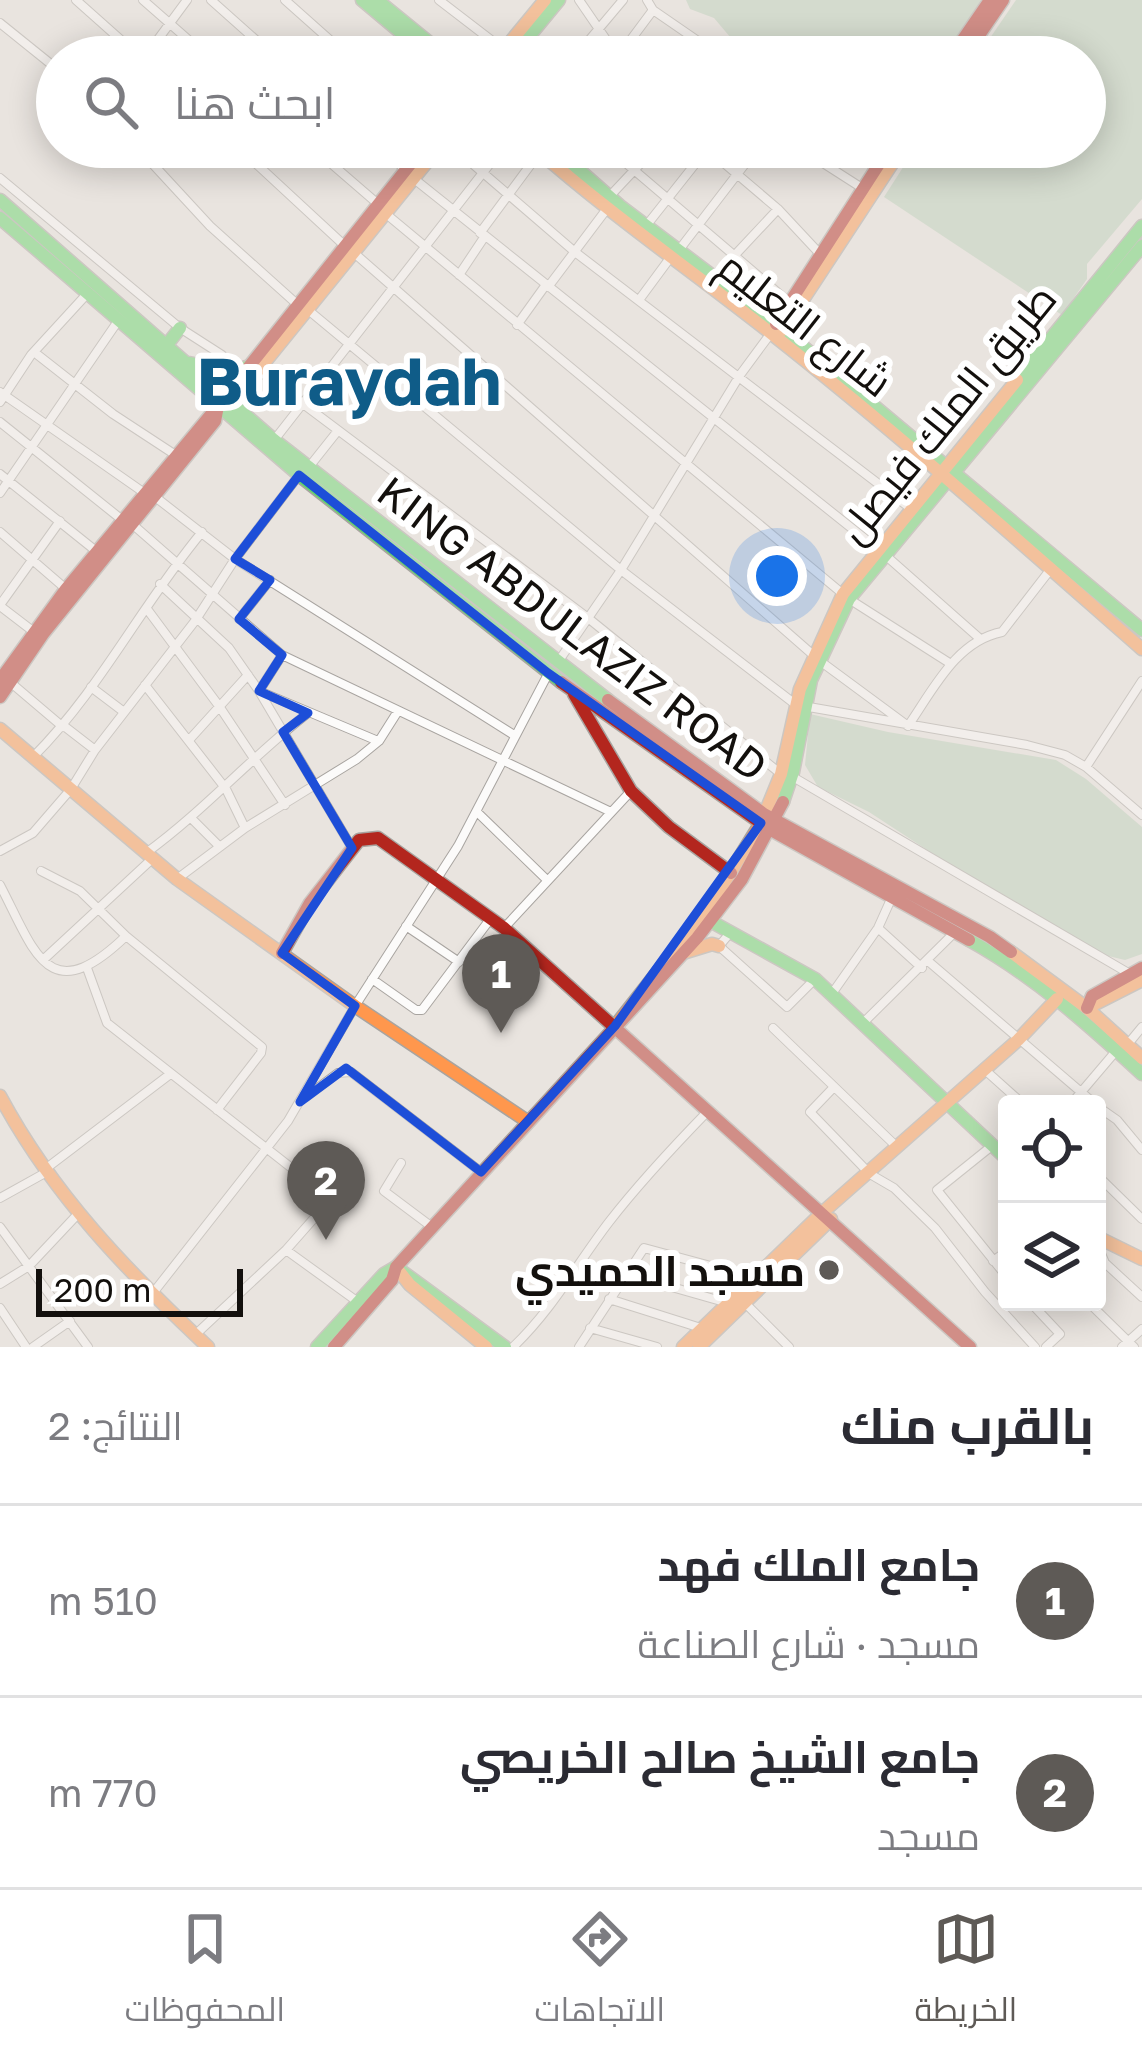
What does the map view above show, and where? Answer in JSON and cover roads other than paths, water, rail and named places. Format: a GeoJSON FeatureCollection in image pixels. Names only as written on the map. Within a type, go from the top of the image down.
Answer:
{"type":"FeatureCollection","features":[{"type":"Feature","properties":{"kind":"main road"},"geometry":{"type":"LineString","coordinates":[[362,0],[405,36]]}},
{"type":"Feature","properties":{"kind":"main road"},"geometry":{"type":"LineString","coordinates":[[377,0],[421,36]]}},
{"type":"Feature","properties":{"kind":"main road"},"geometry":{"type":"LineString","coordinates":[[518,36],[544,0]]}},
{"type":"Feature","properties":{"kind":"main road"},"geometry":{"type":"LineString","coordinates":[[524,36],[559,0]]}},
{"type":"Feature","properties":{"kind":"main road"},"geometry":{"type":"LineString","coordinates":[[965,36],[990,0]]}},
{"type":"Feature","properties":{"kind":"main road"},"geometry":{"type":"LineString","coordinates":[[978,36],[1003,0]]}},
{"type":"Feature","properties":{"kind":"main road"},"geometry":{"type":"LineString","coordinates":[[409,174],[412,168]]}},
{"type":"Feature","properties":{"kind":"main road"},"geometry":{"type":"LineString","coordinates":[[149,494],[174,454],[254,368],[416,168]]}},
{"type":"Feature","properties":{"kind":"main road","name":"شارع التعليم"},"geometry":{"type":"LineString","coordinates":[[566,168],[776,329]]}},
{"type":"Feature","properties":{"kind":"main road"},"geometry":{"type":"LineString","coordinates":[[776,329],[876,168]]}},
{"type":"Feature","properties":{"kind":"main road"},"geometry":{"type":"LineString","coordinates":[[776,329],[888,168]]}},
{"type":"Feature","properties":{"kind":"main road","name":"KING ABDULAZIZ ROAD"},"geometry":{"type":"LineString","coordinates":[[0,200],[6,214],[86,295],[274,440],[303,471]]}},
{"type":"Feature","properties":{"kind":"main road","name":"شارع التعليم"},"geometry":{"type":"LineString","coordinates":[[607,203],[646,226],[674,255],[718,281],[1142,630]]}},
{"type":"Feature","properties":{"kind":"main road","name":"KING ABDULAZIZ ROAD"},"geometry":{"type":"LineString","coordinates":[[6,214],[166,346],[223,403],[303,471],[553,668],[768,822],[967,923],[1087,1008],[1142,1075]]}},
{"type":"Feature","properties":{"kind":"main road","name":"طريق الملك فيصل"},"geometry":{"type":"LineString","coordinates":[[880,552],[910,508],[947,472],[1142,226]]}},
{"type":"Feature","properties":{"kind":"main road","name":"طريق الملك فيصل"},"geometry":{"type":"LineString","coordinates":[[616,1026],[712,922],[768,822],[787,775],[799,705],[846,596],[1142,246]]}},
{"type":"Feature","properties":{"kind":"main road"},"geometry":{"type":"LineString","coordinates":[[166,346],[180,328]]}},
{"type":"Feature","properties":{"kind":"main road"},"geometry":{"type":"LineString","coordinates":[[182,361],[233,372],[254,368]]}},
{"type":"Feature","properties":{"kind":"main road"},"geometry":{"type":"LineString","coordinates":[[3,679],[126,521],[215,421],[223,403]]}},
{"type":"Feature","properties":{"kind":"main road","name":"شارع التعليم"},"geometry":{"type":"LineString","coordinates":[[947,472],[1142,649]]}},
{"type":"Feature","properties":{"kind":"main road"},"geometry":{"type":"LineString","coordinates":[[0,698],[3,679],[34,632],[96,551],[126,521]]}},
{"type":"Feature","properties":{"kind":"main road","name":"KING ABDULAZIZ ROAD"},"geometry":{"type":"LineString","coordinates":[[553,668],[573,691],[768,822],[956,931],[1142,1058]]}},
{"type":"Feature","properties":{"kind":"main road"},"geometry":{"type":"LineString","coordinates":[[573,691],[631,791],[669,827],[731,873]]}},
{"type":"Feature","properties":{"kind":"main road"},"geometry":{"type":"LineString","coordinates":[[0,729],[178,879],[527,1121]]}},
{"type":"Feature","properties":{"kind":"main road","name":"طريق الملك فيصل"},"geometry":{"type":"LineString","coordinates":[[317,1347],[384,1274],[396,1268],[616,1026],[768,822]]}},
{"type":"Feature","properties":{"kind":"main road"},"geometry":{"type":"LineString","coordinates":[[282,953],[310,903],[352,848],[365,837],[378,838],[504,928],[970,1347]]}},
{"type":"Feature","properties":{"kind":"main road"},"geometry":{"type":"LineString","coordinates":[[712,922],[815,979],[998,1150]]}},
{"type":"Feature","properties":{"kind":"main road"},"geometry":{"type":"LineString","coordinates":[[686,952],[719,946]]}},
{"type":"Feature","properties":{"kind":"main road"},"geometry":{"type":"LineString","coordinates":[[1087,1008],[1138,974]]}},
{"type":"Feature","properties":{"kind":"main road"},"geometry":{"type":"LineString","coordinates":[[683,1347],[1057,999]]}},
{"type":"Feature","properties":{"kind":"main road"},"geometry":{"type":"LineString","coordinates":[[0,1096],[21,1139],[76,1216],[201,1342]]}},
{"type":"Feature","properties":{"kind":"main road"},"geometry":{"type":"LineString","coordinates":[[699,1347],[827,1215]]}},
{"type":"Feature","properties":{"kind":"main road"},"geometry":{"type":"LineString","coordinates":[[1106,1244],[1142,1259]]}},
{"type":"Feature","properties":{"kind":"main road"},"geometry":{"type":"LineString","coordinates":[[396,1268],[509,1347]]}},
{"type":"Feature","properties":{"kind":"main road"},"geometry":{"type":"LineString","coordinates":[[396,1268],[486,1347]]}},
{"type":"Feature","properties":{"kind":"main road","name":"طريق الملك فيصل"},"geometry":{"type":"LineString","coordinates":[[334,1347],[392,1280],[396,1268]]}},
{"type":"Feature","properties":{"kind":"street"},"geometry":{"type":"LineString","coordinates":[[76,0],[118,36]]}},
{"type":"Feature","properties":{"kind":"street"},"geometry":{"type":"LineString","coordinates":[[142,0],[184,36]]}},
{"type":"Feature","properties":{"kind":"street"},"geometry":{"type":"LineString","coordinates":[[160,36],[188,0]]}},
{"type":"Feature","properties":{"kind":"street"},"geometry":{"type":"LineString","coordinates":[[211,0],[251,36]]}},
{"type":"Feature","properties":{"kind":"street"},"geometry":{"type":"LineString","coordinates":[[285,0],[325,36]]}},
{"type":"Feature","properties":{"kind":"street"},"geometry":{"type":"LineString","coordinates":[[439,0],[482,36]]}},
{"type":"Feature","properties":{"kind":"street"},"geometry":{"type":"LineString","coordinates":[[579,0],[603,36]]}},
{"type":"Feature","properties":{"kind":"street"},"geometry":{"type":"LineString","coordinates":[[591,36],[623,0]]}},
{"type":"Feature","properties":{"kind":"street"},"geometry":{"type":"LineString","coordinates":[[647,0],[653,10],[691,36]]}},
{"type":"Feature","properties":{"kind":"street"},"geometry":{"type":"LineString","coordinates":[[634,36],[653,10]]}},
{"type":"Feature","properties":{"kind":"street"},"geometry":{"type":"LineString","coordinates":[[0,23],[36,52]]}},
{"type":"Feature","properties":{"kind":"street"},"geometry":{"type":"LineString","coordinates":[[156,168],[210,226],[349,347],[621,570],[799,705],[1065,755],[1142,815]]}},
{"type":"Feature","properties":{"kind":"street"},"geometry":{"type":"LineString","coordinates":[[261,168],[653,517],[817,658],[908,726]]}},
{"type":"Feature","properties":{"kind":"street"},"geometry":{"type":"LineString","coordinates":[[335,168],[424,247],[846,596],[951,664]]}},
{"type":"Feature","properties":{"kind":"street"},"geometry":{"type":"LineString","coordinates":[[402,168],[880,552],[978,637]]}},
{"type":"Feature","properties":{"kind":"street"},"geometry":{"type":"LineString","coordinates":[[479,168],[575,251],[910,508]]}},
{"type":"Feature","properties":{"kind":"street"},"geometry":{"type":"LineString","coordinates":[[274,440],[486,168]]}},
{"type":"Feature","properties":{"kind":"street"},"geometry":{"type":"LineString","coordinates":[[458,275],[527,168]]}},
{"type":"Feature","properties":{"kind":"street"},"geometry":{"type":"LineString","coordinates":[[631,168],[790,303]]}},
{"type":"Feature","properties":{"kind":"street"},"geometry":{"type":"LineString","coordinates":[[518,325],[637,168]]}},
{"type":"Feature","properties":{"kind":"street"},"geometry":{"type":"LineString","coordinates":[[646,226],[692,168]]}},
{"type":"Feature","properties":{"kind":"street"},"geometry":{"type":"LineString","coordinates":[[728,168],[778,209],[820,254]]}},
{"type":"Feature","properties":{"kind":"street"},"geometry":{"type":"LineString","coordinates":[[640,300],[740,168]]}},
{"type":"Feature","properties":{"kind":"street"},"geometry":{"type":"LineString","coordinates":[[831,168],[862,188]]}},
{"type":"Feature","properties":{"kind":"street"},"geometry":{"type":"LineString","coordinates":[[0,178],[180,328],[222,356]]}},
{"type":"Feature","properties":{"kind":"street"},"geometry":{"type":"LineString","coordinates":[[6,214],[23,198]]}},
{"type":"Feature","properties":{"kind":"street"},"geometry":{"type":"LineString","coordinates":[[718,281],[734,256],[778,209]]}},
{"type":"Feature","properties":{"kind":"street"},"geometry":{"type":"LineString","coordinates":[[86,295],[2,396],[49,424],[235,559],[514,735]]}},
{"type":"Feature","properties":{"kind":"street"},"geometry":{"type":"LineString","coordinates":[[0,493],[118,321]]}},
{"type":"Feature","properties":{"kind":"street"},"geometry":{"type":"LineString","coordinates":[[153,1293],[299,1102],[477,812],[553,668],[621,570],[740,375],[776,329]]}},
{"type":"Feature","properties":{"kind":"street"},"geometry":{"type":"LineString","coordinates":[[34,352],[174,454]]}},
{"type":"Feature","properties":{"kind":"street"},"geometry":{"type":"LineString","coordinates":[[254,368],[588,618],[787,775],[1138,974]]}},
{"type":"Feature","properties":{"kind":"street"},"geometry":{"type":"LineString","coordinates":[[0,422],[126,521],[282,655],[611,812]]}},
{"type":"Feature","properties":{"kind":"street"},"geometry":{"type":"LineString","coordinates":[[0,851],[32,833],[71,788],[172,646],[196,621],[235,559],[336,433]]}},
{"type":"Feature","properties":{"kind":"street"},"geometry":{"type":"LineString","coordinates":[[0,473],[96,551]]}},
{"type":"Feature","properties":{"kind":"street"},"geometry":{"type":"LineString","coordinates":[[34,632],[0,606],[60,521]]}},
{"type":"Feature","properties":{"kind":"street"},"geometry":{"type":"LineString","coordinates":[[0,532],[65,589]]}},
{"type":"Feature","properties":{"kind":"street"},"geometry":{"type":"LineString","coordinates":[[33,757],[63,727],[160,584],[202,532]]}},
{"type":"Feature","properties":{"kind":"street"},"geometry":{"type":"LineString","coordinates":[[908,726],[951,664],[978,637],[1002,632],[1050,570]]}},
{"type":"Feature","properties":{"kind":"street"},"geometry":{"type":"LineString","coordinates":[[238,619],[270,580]]}},
{"type":"Feature","properties":{"kind":"street"},"geometry":{"type":"LineString","coordinates":[[160,584],[229,648],[352,848]]}},
{"type":"Feature","properties":{"kind":"street"},"geometry":{"type":"LineString","coordinates":[[147,609],[285,805]]}},
{"type":"Feature","properties":{"kind":"street"},"geometry":{"type":"LineString","coordinates":[[259,691],[282,655]]}},
{"type":"Feature","properties":{"kind":"street"},"geometry":{"type":"LineString","coordinates":[[190,739],[248,675]]}},
{"type":"Feature","properties":{"kind":"street"},"geometry":{"type":"LineString","coordinates":[[3,679],[95,749]]}},
{"type":"Feature","properties":{"kind":"street"},"geometry":{"type":"LineString","coordinates":[[1086,767],[1142,681]]}},
{"type":"Feature","properties":{"kind":"street"},"geometry":{"type":"LineString","coordinates":[[145,685],[226,789],[245,828]]}},
{"type":"Feature","properties":{"kind":"street"},"geometry":{"type":"LineString","coordinates":[[91,687],[124,712]]}},
{"type":"Feature","properties":{"kind":"street"},"geometry":{"type":"LineString","coordinates":[[259,691],[380,741]]}},
{"type":"Feature","properties":{"kind":"street"},"geometry":{"type":"LineString","coordinates":[[178,879],[245,828],[380,741],[398,711]]}},
{"type":"Feature","properties":{"kind":"street"},"geometry":{"type":"LineString","coordinates":[[43,960],[98,911],[149,855],[308,713]]}},
{"type":"Feature","properties":{"kind":"street"},"geometry":{"type":"LineString","coordinates":[[504,928],[631,791]]}},
{"type":"Feature","properties":{"kind":"street"},"geometry":{"type":"LineString","coordinates":[[477,812],[547,880]]}},
{"type":"Feature","properties":{"kind":"street"},"geometry":{"type":"LineString","coordinates":[[192,819],[220,847]]}},
{"type":"Feature","properties":{"kind":"street"},"geometry":{"type":"LineString","coordinates":[[41,872],[80,891],[125,936],[262,1046],[262,1053],[217,1110]]}},
{"type":"Feature","properties":{"kind":"street"},"geometry":{"type":"LineString","coordinates":[[0,886],[30,950],[52,969],[87,968],[125,936]]}},
{"type":"Feature","properties":{"kind":"street"},"geometry":{"type":"LineString","coordinates":[[831,995],[878,928],[892,897]]}},
{"type":"Feature","properties":{"kind":"street"},"geometry":{"type":"LineString","coordinates":[[372,979],[422,1010],[491,918]]}},
{"type":"Feature","properties":{"kind":"street"},"geometry":{"type":"LineString","coordinates":[[406,926],[460,962]]}},
{"type":"Feature","properties":{"kind":"street"},"geometry":{"type":"LineString","coordinates":[[878,928],[1080,1094],[1142,1027]]}},
{"type":"Feature","properties":{"kind":"street"},"geometry":{"type":"LineString","coordinates":[[861,1025],[956,931]]}},
{"type":"Feature","properties":{"kind":"street"},"geometry":{"type":"LineString","coordinates":[[730,933],[719,946],[787,1007],[815,979]]}},
{"type":"Feature","properties":{"kind":"street"},"geometry":{"type":"LineString","coordinates":[[87,968],[106,1023],[331,1199],[201,1342]]}},
{"type":"Feature","properties":{"kind":"street"},"geometry":{"type":"LineString","coordinates":[[772,1028],[896,1146]]}},
{"type":"Feature","properties":{"kind":"street"},"geometry":{"type":"LineString","coordinates":[[984,1069],[1013,1095]]}},
{"type":"Feature","properties":{"kind":"street"},"geometry":{"type":"LineString","coordinates":[[299,1102],[338,1073],[351,1072],[482,1172]]}},
{"type":"Feature","properties":{"kind":"street"},"geometry":{"type":"LineString","coordinates":[[0,1198],[44,1172],[169,1075]]}},
{"type":"Feature","properties":{"kind":"street"},"geometry":{"type":"LineString","coordinates":[[834,1088],[810,1112],[870,1174],[894,1188],[935,1228],[1035,1347]]}},
{"type":"Feature","properties":{"kind":"street"},"geometry":{"type":"LineString","coordinates":[[509,1347],[544,1318],[605,1227],[656,1163],[709,1110]]}},
{"type":"Feature","properties":{"kind":"street"},"geometry":{"type":"LineString","coordinates":[[1106,1112],[1142,1150]]}},
{"type":"Feature","properties":{"kind":"street"},"geometry":{"type":"LineString","coordinates":[[993,1145],[937,1190],[998,1267]]}},
{"type":"Feature","properties":{"kind":"street"},"geometry":{"type":"LineString","coordinates":[[401,1163],[385,1191],[432,1227]]}},
{"type":"Feature","properties":{"kind":"street"},"geometry":{"type":"LineString","coordinates":[[1106,1183],[1142,1219]]}},
{"type":"Feature","properties":{"kind":"street"},"geometry":{"type":"LineString","coordinates":[[0,1284],[28,1266],[76,1216]]}},
{"type":"Feature","properties":{"kind":"street"},"geometry":{"type":"LineString","coordinates":[[0,1227],[88,1347]]}},
{"type":"Feature","properties":{"kind":"street"},"geometry":{"type":"LineString","coordinates":[[579,1347],[644,1248],[757,1278]]}},
{"type":"Feature","properties":{"kind":"street"},"geometry":{"type":"LineString","coordinates":[[286,1250],[358,1302]]}},
{"type":"Feature","properties":{"kind":"street"},"geometry":{"type":"LineString","coordinates":[[993,1262],[998,1258]]}},
{"type":"Feature","properties":{"kind":"street"},"geometry":{"type":"LineString","coordinates":[[1106,1263],[1142,1297]]}},
{"type":"Feature","properties":{"kind":"street"},"geometry":{"type":"LineString","coordinates":[[626,1274],[730,1304]]}},
{"type":"Feature","properties":{"kind":"street"},"geometry":{"type":"LineString","coordinates":[[609,1299],[704,1329]]}},
{"type":"Feature","properties":{"kind":"street"},"geometry":{"type":"LineString","coordinates":[[745,1303],[789,1347]]}},
{"type":"Feature","properties":{"kind":"street"},"geometry":{"type":"LineString","coordinates":[[0,1308],[29,1347],[70,1322]]}},
{"type":"Feature","properties":{"kind":"street"},"geometry":{"type":"LineString","coordinates":[[1038,1311],[1060,1334],[1048,1347]]}},
{"type":"Feature","properties":{"kind":"street"},"geometry":{"type":"LineString","coordinates":[[1096,1311],[1128,1345],[1142,1329]]}},
{"type":"Feature","properties":{"kind":"street"},"geometry":{"type":"LineString","coordinates":[[590,1328],[657,1347]]}},
{"type":"Feature","properties":{"kind":"place","name":"جامع الملك فهد"},"geometry":{"type":"Point","coordinates":[501,1033]}},
{"type":"Feature","properties":{"kind":"place","name":"جامع الشيخ صالح الخريصي"},"geometry":{"type":"Point","coordinates":[326,1240]}},
{"type":"Feature","properties":{"kind":"place","name":"مسجد الحميدي"},"geometry":{"type":"Point","coordinates":[829,1270]}},
{"type":"Feature","properties":{"kind":"district","name":"Buraydah"},"geometry":{"type":"Point","coordinates":[349,380]}}]}
